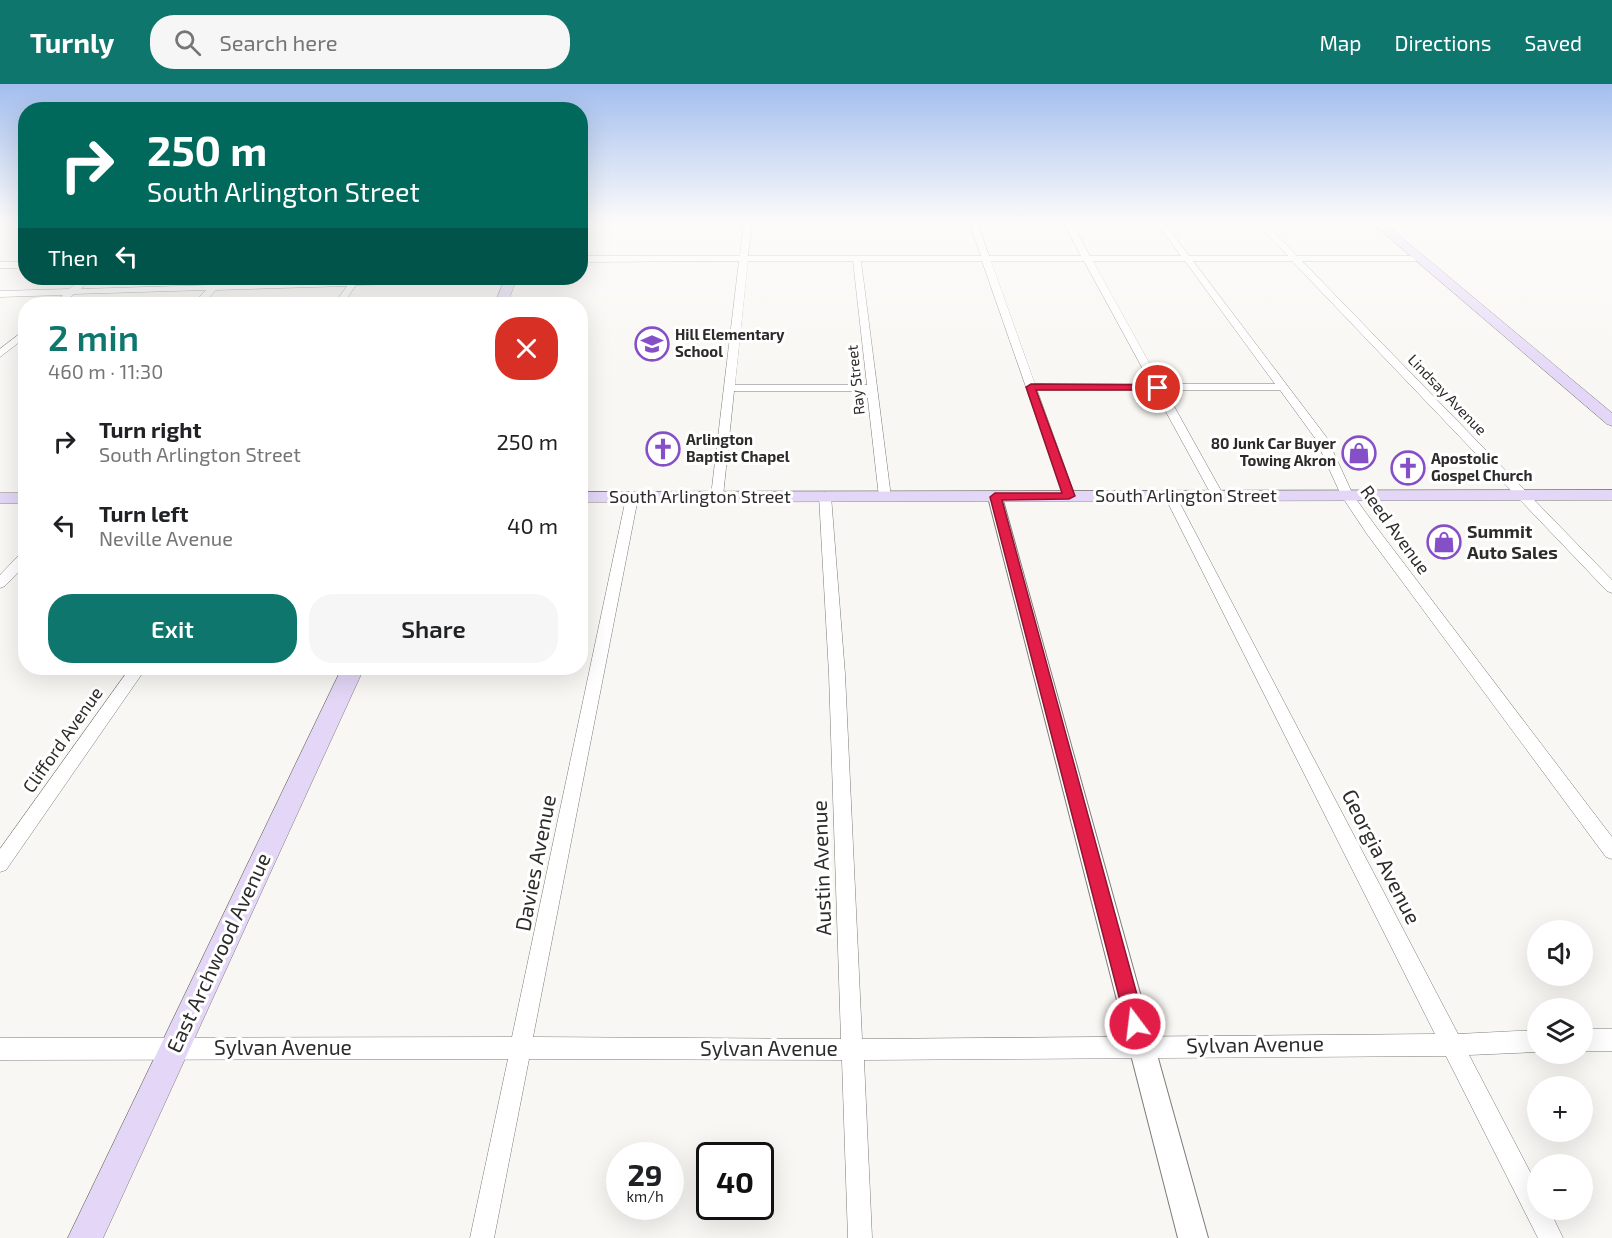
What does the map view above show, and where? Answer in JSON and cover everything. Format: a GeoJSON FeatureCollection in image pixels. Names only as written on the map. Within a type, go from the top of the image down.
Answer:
{"type":"FeatureCollection","features":[{"type":"Feature","properties":{"kind":"main road"},"geometry":{"type":"LineString","coordinates":[[1439,276],[1612,421]]}},
{"type":"Feature","properties":{"kind":"main road","name":"South Arlington Street"},"geometry":{"type":"LineString","coordinates":[[588,497],[1612,495]]}},
{"type":"Feature","properties":{"kind":"main road"},"geometry":{"type":"LineString","coordinates":[[0,498],[18,497]]}},
{"type":"Feature","properties":{"kind":"main road","name":"East Archwood Avenue"},"geometry":{"type":"LineString","coordinates":[[85,1238],[350,675]]}},
{"type":"Feature","properties":{"kind":"street"},"geometry":{"type":"LineString","coordinates":[[717,496],[742,276]]}},
{"type":"Feature","properties":{"kind":"street","name":"Ray Street"},"geometry":{"type":"LineString","coordinates":[[859,276],[885,497]]}},
{"type":"Feature","properties":{"kind":"street"},"geometry":{"type":"LineString","coordinates":[[991,276],[1069,496]]}},
{"type":"Feature","properties":{"kind":"street"},"geometry":{"type":"LineString","coordinates":[[1096,276],[1218,496]]}},
{"type":"Feature","properties":{"kind":"street","name":"Reed Avenue"},"geometry":{"type":"LineString","coordinates":[[1200,276],[1321,438],[1347,495],[1612,851]]}},
{"type":"Feature","properties":{"kind":"street","name":"Lindsay Avenue"},"geometry":{"type":"LineString","coordinates":[[1312,276],[1520,495],[1612,588]]}},
{"type":"Feature","properties":{"kind":"street"},"geometry":{"type":"LineString","coordinates":[[65,297],[80,285]]}},
{"type":"Feature","properties":{"kind":"street"},"geometry":{"type":"LineString","coordinates":[[205,297],[216,285]]}},
{"type":"Feature","properties":{"kind":"street"},"geometry":{"type":"LineString","coordinates":[[0,294],[274,285]]}},
{"type":"Feature","properties":{"kind":"street"},"geometry":{"type":"LineString","coordinates":[[0,354],[18,339]]}},
{"type":"Feature","properties":{"kind":"street"},"geometry":{"type":"LineString","coordinates":[[1031,387],[1282,387]]}},
{"type":"Feature","properties":{"kind":"street"},"geometry":{"type":"LineString","coordinates":[[730,388],[872,388]]}},
{"type":"Feature","properties":{"kind":"street","name":"Austin Avenue"},"geometry":{"type":"LineString","coordinates":[[825,496],[837,674],[860,1238]]}},
{"type":"Feature","properties":{"kind":"street"},"geometry":{"type":"LineString","coordinates":[[995,497],[1193,1238]]}},
{"type":"Feature","properties":{"kind":"street","name":"Georgia Avenue"},"geometry":{"type":"LineString","coordinates":[[1171,497],[1551,1238]]}},
{"type":"Feature","properties":{"kind":"street","name":"Davies Avenue"},"geometry":{"type":"LineString","coordinates":[[482,1238],[632,498]]}},
{"type":"Feature","properties":{"kind":"street"},"geometry":{"type":"LineString","coordinates":[[0,582],[18,564]]}},
{"type":"Feature","properties":{"kind":"street","name":"Clifford Avenue"},"geometry":{"type":"LineString","coordinates":[[0,864],[133,675]]}},
{"type":"Feature","properties":{"kind":"street"},"geometry":{"type":"LineString","coordinates":[[1593,1040],[1612,1040]]}},
{"type":"Feature","properties":{"kind":"street","name":"Sylvan Avenue"},"geometry":{"type":"LineString","coordinates":[[0,1049],[852,1048],[986,1050],[1141,1046],[1452,1045],[1527,1042]]}},
{"type":"Feature","properties":{"kind":"place","name":"Hill Elementary School"},"geometry":{"type":"Point","coordinates":[652,344]}},
{"type":"Feature","properties":{"kind":"place","name":"Arlington Baptist Chapel"},"geometry":{"type":"Point","coordinates":[663,449]}},
{"type":"Feature","properties":{"kind":"place","name":"80 Junk Car Buyer Towing Akron"},"geometry":{"type":"Point","coordinates":[1359,453]}},
{"type":"Feature","properties":{"kind":"place","name":"Apostolic Gospel Church"},"geometry":{"type":"Point","coordinates":[1408,468]}},
{"type":"Feature","properties":{"kind":"place","name":"Summit Auto Sales"},"geometry":{"type":"Point","coordinates":[1444,542]}},
{"type":"Feature","properties":{"kind":"route"},"geometry":{"type":"LineString","coordinates":[[1135,1024],[1027,610],[995,497],[1069,496],[1031,387],[1158,388]]}}]}
